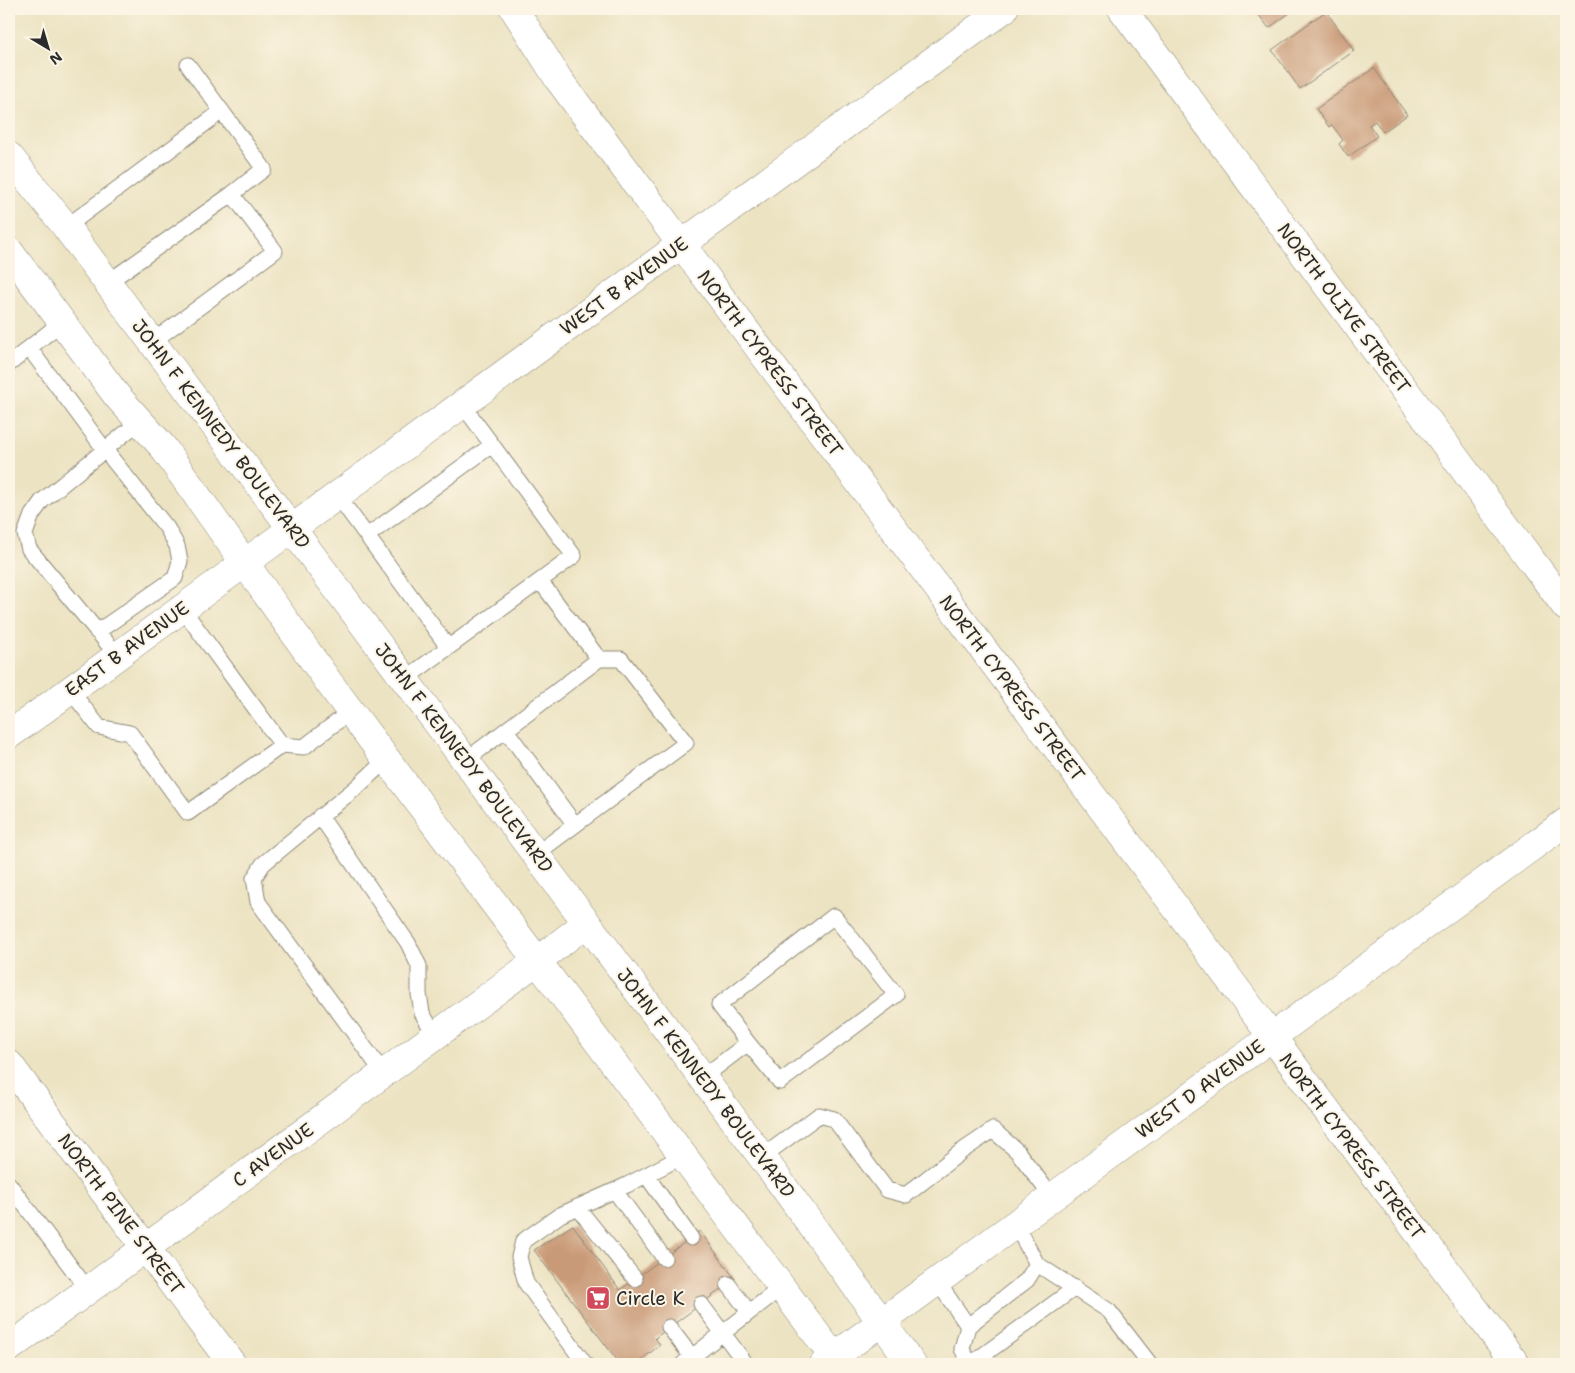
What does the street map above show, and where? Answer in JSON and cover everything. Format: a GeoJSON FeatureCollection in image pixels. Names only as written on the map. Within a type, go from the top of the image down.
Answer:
{"type":"FeatureCollection","features":[{"type":"Feature","properties":{"kind":"street","name":"NORTH CYPRESS STREET"},"geometry":{"type":"LineString","coordinates":[[514,9],[559,80],[1516,1364]]}},
{"type":"Feature","properties":{"kind":"street","name":"WEST B AVENUE"},"geometry":{"type":"LineString","coordinates":[[244,562],[1004,9]]}},
{"type":"Feature","properties":{"kind":"street","name":"NORTH OLIVE STREET"},"geometry":{"type":"LineString","coordinates":[[1122,9],[1566,607]]}},
{"type":"Feature","properties":{"kind":"street","name":"JOHN F KENNEDY BOULEVARD"},"geometry":{"type":"LineString","coordinates":[[9,156],[66,227],[466,760],[762,1157],[912,1364]]}},
{"type":"Feature","properties":{"kind":"street"},"geometry":{"type":"LineString","coordinates":[[9,251],[117,396],[162,446],[351,711],[782,1287],[832,1362]]}},
{"type":"Feature","properties":{"kind":"street","name":"EAST B AVENUE"},"geometry":{"type":"LineString","coordinates":[[9,735],[244,562]]}},
{"type":"Feature","properties":{"kind":"street","name":"WEST D AVENUE"},"geometry":{"type":"LineString","coordinates":[[832,1362],[937,1281],[1566,822]]}},
{"type":"Feature","properties":{"kind":"street","name":"C AVENUE"},"geometry":{"type":"LineString","coordinates":[[9,1348],[538,961],[587,922]]}},
{"type":"Feature","properties":{"kind":"street","name":"NORTH PINE STREET"},"geometry":{"type":"LineString","coordinates":[[9,1064],[232,1364]]}},
{"type":"Feature","properties":{"kind":"lane"},"geometry":{"type":"LineString","coordinates":[[107,283],[232,194],[264,168],[188,65]]}},
{"type":"Feature","properties":{"kind":"lane"},"geometry":{"type":"LineString","coordinates":[[66,227],[222,111]]}},
{"type":"Feature","properties":{"kind":"lane"},"geometry":{"type":"LineString","coordinates":[[152,342],[275,251],[232,194]]}},
{"type":"Feature","properties":{"kind":"lane"},"geometry":{"type":"LineString","coordinates":[[9,364],[62,322]]}},
{"type":"Feature","properties":{"kind":"lane"},"geometry":{"type":"LineString","coordinates":[[29,348],[105,450],[167,528],[177,546],[180,561],[175,578],[98,632]]}},
{"type":"Feature","properties":{"kind":"lane"},"geometry":{"type":"LineString","coordinates":[[405,679],[574,556],[462,404]]}},
{"type":"Feature","properties":{"kind":"lane"},"geometry":{"type":"LineString","coordinates":[[117,655],[29,549],[25,534],[32,515],[42,501],[140,421]]}},
{"type":"Feature","properties":{"kind":"lane"},"geometry":{"type":"LineString","coordinates":[[368,536],[492,445]]}},
{"type":"Feature","properties":{"kind":"lane"},"geometry":{"type":"LineString","coordinates":[[337,495],[448,648]]}},
{"type":"Feature","properties":{"kind":"lane"},"geometry":{"type":"LineString","coordinates":[[540,581],[599,659]]}},
{"type":"Feature","properties":{"kind":"lane"},"geometry":{"type":"LineString","coordinates":[[182,608],[282,745]]}},
{"type":"Feature","properties":{"kind":"lane"},"geometry":{"type":"LineString","coordinates":[[466,760],[599,659],[621,659],[686,743],[536,854]]}},
{"type":"Feature","properties":{"kind":"lane"},"geometry":{"type":"LineString","coordinates":[[70,690],[99,727],[130,733],[188,813],[282,745],[304,747],[351,711]]}},
{"type":"Feature","properties":{"kind":"lane"},"geometry":{"type":"LineString","coordinates":[[506,730],[575,825]]}},
{"type":"Feature","properties":{"kind":"lane"},"geometry":{"type":"LineString","coordinates":[[384,1074],[258,902],[254,878],[263,864],[358,786],[387,759]]}},
{"type":"Feature","properties":{"kind":"lane"},"geometry":{"type":"LineString","coordinates":[[320,816],[408,943],[419,966],[419,994],[422,1012],[435,1036]]}},
{"type":"Feature","properties":{"kind":"lane"},"geometry":{"type":"LineString","coordinates":[[834,916],[896,995],[780,1082],[748,1043],[719,1005],[834,916]]}},
{"type":"Feature","properties":{"kind":"lane"},"geometry":{"type":"LineString","coordinates":[[702,1078],[748,1043]]}},
{"type":"Feature","properties":{"kind":"lane"},"geometry":{"type":"LineString","coordinates":[[762,1157],[819,1115],[834,1119],[887,1190],[906,1196],[962,1151],[993,1130],[1017,1151],[1052,1197]]}},
{"type":"Feature","properties":{"kind":"lane"},"geometry":{"type":"LineString","coordinates":[[582,1361],[526,1283],[519,1257],[523,1241],[560,1215],[615,1191],[683,1156]]}},
{"type":"Feature","properties":{"kind":"lane"},"geometry":{"type":"LineString","coordinates":[[646,1175],[691,1238]]}},
{"type":"Feature","properties":{"kind":"lane"},"geometry":{"type":"LineString","coordinates":[[9,1184],[88,1290]]}},
{"type":"Feature","properties":{"kind":"lane"},"geometry":{"type":"LineString","coordinates":[[615,1191],[664,1258]]}},
{"type":"Feature","properties":{"kind":"lane"},"geometry":{"type":"LineString","coordinates":[[577,1207],[635,1279]]}},
{"type":"Feature","properties":{"kind":"lane"},"geometry":{"type":"LineString","coordinates":[[1015,1224],[1037,1264],[1109,1311],[1150,1364]]}},
{"type":"Feature","properties":{"kind":"lane"},"geometry":{"type":"LineString","coordinates":[[1037,1264],[1027,1280],[968,1326],[962,1349],[971,1364],[1075,1288]]}},
{"type":"Feature","properties":{"kind":"lane"},"geometry":{"type":"LineString","coordinates":[[937,1281],[968,1326]]}},
{"type":"Feature","properties":{"kind":"lane"},"geometry":{"type":"LineString","coordinates":[[728,1284],[749,1312]]}},
{"type":"Feature","properties":{"kind":"lane"},"geometry":{"type":"LineString","coordinates":[[669,1327],[688,1361],[782,1287]]}},
{"type":"Feature","properties":{"kind":"lane"},"geometry":{"type":"LineString","coordinates":[[701,1304],[746,1364]]}},
{"type":"Feature","properties":{"kind":"building"},"geometry":{"type":"Polygon","coordinates":[[[1254,9],[1295,9],[1269,28],[1254,9]]]}},
{"type":"Feature","properties":{"kind":"building"},"geometry":{"type":"Polygon","coordinates":[[[1326,11],[1354,51],[1300,89],[1272,50],[1326,11]]]}},
{"type":"Feature","properties":{"kind":"building"},"geometry":{"type":"Polygon","coordinates":[[[1374,68],[1407,115],[1383,132],[1375,121],[1369,125],[1377,136],[1348,157],[1339,144],[1343,140],[1332,125],[1329,127],[1316,109],[1374,68]]]}},
{"type":"Feature","properties":{"kind":"building"},"geometry":{"type":"Polygon","coordinates":[[[573,1225],[620,1290],[700,1231],[735,1279],[655,1338],[660,1345],[636,1364],[620,1364],[534,1250],[573,1225]]]}},
{"type":"Feature","properties":{"kind":"place","name":"Circle K"},"geometry":{"type":"Point","coordinates":[598,1298]}}]}
